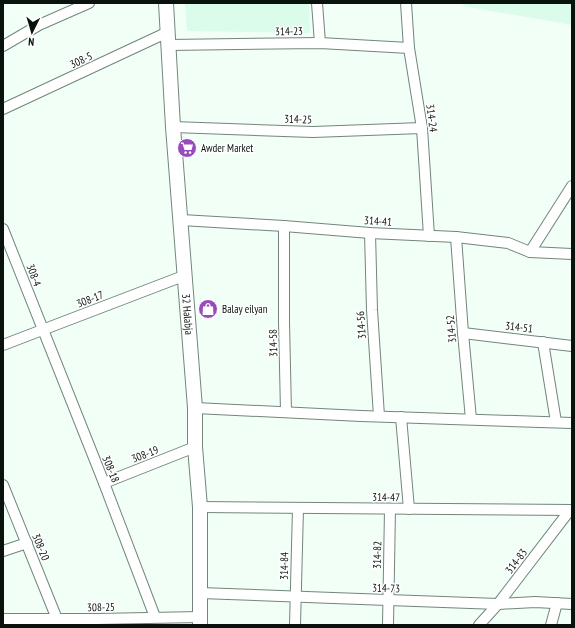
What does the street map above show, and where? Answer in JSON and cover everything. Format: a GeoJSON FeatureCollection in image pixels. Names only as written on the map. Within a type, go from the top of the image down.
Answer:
{"type":"FeatureCollection","features":[{"type":"Feature","properties":{"kind":"street"},"geometry":{"type":"LineString","coordinates":[[3,46],[39,25],[89,3]]}},
{"type":"Feature","properties":{"kind":"street","name":"32 Halabja"},"geometry":{"type":"LineString","coordinates":[[166,3],[173,127],[196,408],[196,447],[200,507],[200,621]]}},
{"type":"Feature","properties":{"kind":"street"},"geometry":{"type":"LineString","coordinates":[[317,3],[320,43]]}},
{"type":"Feature","properties":{"kind":"street","name":"314-24"},"geometry":{"type":"LineString","coordinates":[[406,3],[409,48],[422,128],[429,236]]}},
{"type":"Feature","properties":{"kind":"street","name":"314-23"},"geometry":{"type":"LineString","coordinates":[[169,39],[320,43],[409,48]]}},
{"type":"Feature","properties":{"kind":"street","name":"308-5"},"geometry":{"type":"LineString","coordinates":[[3,109],[169,39]]}},
{"type":"Feature","properties":{"kind":"street","name":"314-25"},"geometry":{"type":"LineString","coordinates":[[173,127],[313,132],[422,128]]}},
{"type":"Feature","properties":{"kind":"street"},"geometry":{"type":"LineString","coordinates":[[530,252],[572,186]]}},
{"type":"Feature","properties":{"kind":"street","name":"314-41"},"geometry":{"type":"LineString","coordinates":[[181,220],[370,233],[456,237],[508,244],[530,252],[572,254]]}},
{"type":"Feature","properties":{"kind":"street","name":"314-58"},"geometry":{"type":"LineString","coordinates":[[284,226],[286,412]]}},
{"type":"Feature","properties":{"kind":"street","name":"308-4"},"geometry":{"type":"LineString","coordinates":[[3,229],[6,243],[43,330]]}},
{"type":"Feature","properties":{"kind":"street","name":"314-56"},"geometry":{"type":"LineString","coordinates":[[370,233],[372,310],[379,416]]}},
{"type":"Feature","properties":{"kind":"street","name":"314-52"},"geometry":{"type":"LineString","coordinates":[[456,237],[471,419]]}},
{"type":"Feature","properties":{"kind":"street","name":"308-17"},"geometry":{"type":"LineString","coordinates":[[3,345],[186,275]]}},
{"type":"Feature","properties":{"kind":"street","name":"308-18"},"geometry":{"type":"LineString","coordinates":[[43,330],[104,483],[155,617]]}},
{"type":"Feature","properties":{"kind":"street","name":"314-51"},"geometry":{"type":"LineString","coordinates":[[463,333],[572,346]]}},
{"type":"Feature","properties":{"kind":"street"},"geometry":{"type":"LineString","coordinates":[[542,342],[556,422]]}},
{"type":"Feature","properties":{"kind":"street"},"geometry":{"type":"LineString","coordinates":[[196,408],[572,423]]}},
{"type":"Feature","properties":{"kind":"street"},"geometry":{"type":"LineString","coordinates":[[401,417],[409,509]]}},
{"type":"Feature","properties":{"kind":"street","name":"308-19"},"geometry":{"type":"LineString","coordinates":[[104,483],[196,447]]}},
{"type":"Feature","properties":{"kind":"street","name":"308-20"},"geometry":{"type":"LineString","coordinates":[[3,485],[58,619]]}},
{"type":"Feature","properties":{"kind":"street","name":"314-47"},"geometry":{"type":"LineString","coordinates":[[200,507],[571,510]]}},
{"type":"Feature","properties":{"kind":"street","name":"314-84"},"geometry":{"type":"LineString","coordinates":[[295,625],[298,508]]}},
{"type":"Feature","properties":{"kind":"street","name":"314-82"},"geometry":{"type":"LineString","coordinates":[[388,625],[390,509]]}},
{"type":"Feature","properties":{"kind":"street","name":"314-83"},"geometry":{"type":"LineString","coordinates":[[479,625],[498,604],[571,510]]}},
{"type":"Feature","properties":{"kind":"street"},"geometry":{"type":"LineString","coordinates":[[3,551],[27,543]]}},
{"type":"Feature","properties":{"kind":"street","name":"314-73"},"geometry":{"type":"LineString","coordinates":[[200,593],[498,604],[535,602],[572,604]]}},
{"type":"Feature","properties":{"kind":"street"},"geometry":{"type":"LineString","coordinates":[[551,625],[557,603]]}},
{"type":"Feature","properties":{"kind":"street","name":"308-25"},"geometry":{"type":"LineString","coordinates":[[3,619],[58,619],[96,622],[155,617],[200,621]]}},
{"type":"Feature","properties":{"kind":"shaded area"},"geometry":{"type":"Polygon","coordinates":[[[185,3],[309,3],[310,33],[187,31],[185,3]]]}},
{"type":"Feature","properties":{"kind":"shaded area"},"geometry":{"type":"Polygon","coordinates":[[[463,3],[572,3],[572,25],[463,6],[463,3]]]}},
{"type":"Feature","properties":{"kind":"place","name":"Awder Market"},"geometry":{"type":"Point","coordinates":[187,148]}},
{"type":"Feature","properties":{"kind":"place","name":"Balay eilyan"},"geometry":{"type":"Point","coordinates":[208,309]}}]}
